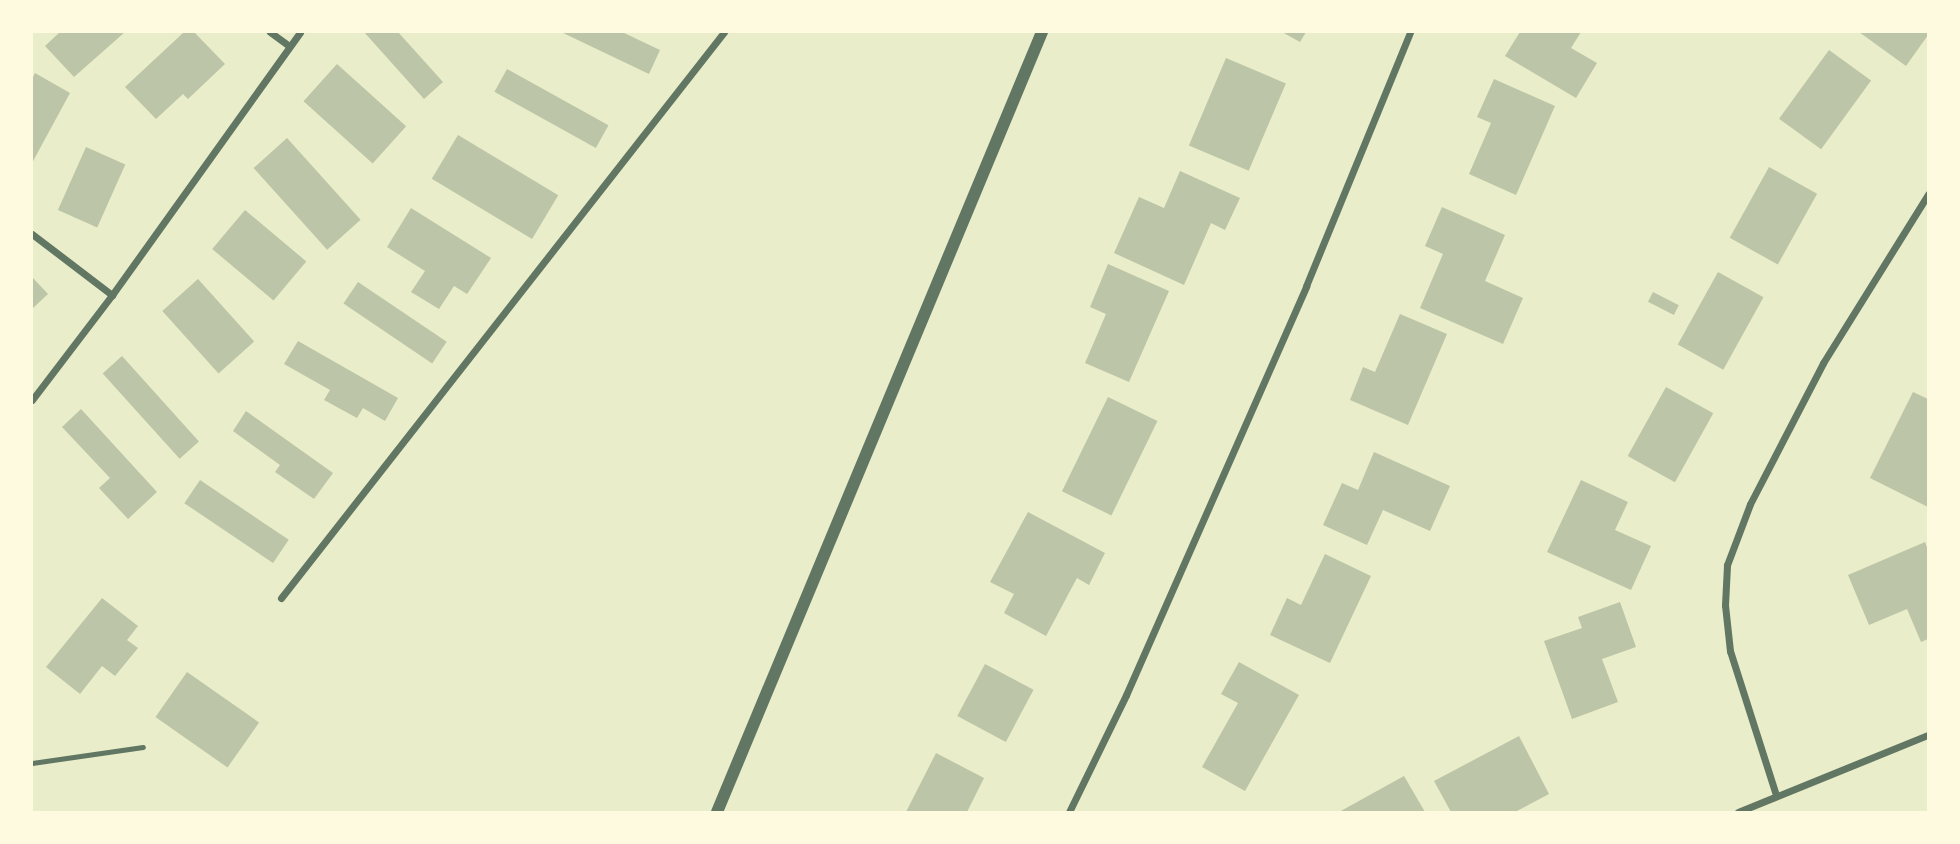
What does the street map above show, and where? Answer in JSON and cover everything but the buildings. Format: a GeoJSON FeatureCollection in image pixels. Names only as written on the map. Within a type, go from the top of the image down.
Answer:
{"type":"FeatureCollection","features":[{"type":"Feature","properties":{"kind":"street"},"geometry":{"type":"LineString","coordinates":[[270,32],[289,46]]}},
{"type":"Feature","properties":{"kind":"street"},"geometry":{"type":"LineString","coordinates":[[32,400],[112,295],[299,32]]}},
{"type":"Feature","properties":{"kind":"street"},"geometry":{"type":"LineString","coordinates":[[281,598],[724,32]]}},
{"type":"Feature","properties":{"kind":"street"},"geometry":{"type":"LineString","coordinates":[[717,813],[1042,32]]}},
{"type":"Feature","properties":{"kind":"street"},"geometry":{"type":"LineString","coordinates":[[1069,813],[1126,695],[1307,286],[1410,32]]}},
{"type":"Feature","properties":{"kind":"street"},"geometry":{"type":"LineString","coordinates":[[1776,795],[1730,651],[1725,605],[1727,565],[1750,503],[1823,363],[1928,194]]}},
{"type":"Feature","properties":{"kind":"street"},"geometry":{"type":"LineString","coordinates":[[32,234],[112,295]]}},
{"type":"Feature","properties":{"kind":"street"},"geometry":{"type":"LineString","coordinates":[[1738,813],[1776,795],[1928,735]]}},
{"type":"Feature","properties":{"kind":"lane"},"geometry":{"type":"LineString","coordinates":[[32,763],[143,747]]}}]}
